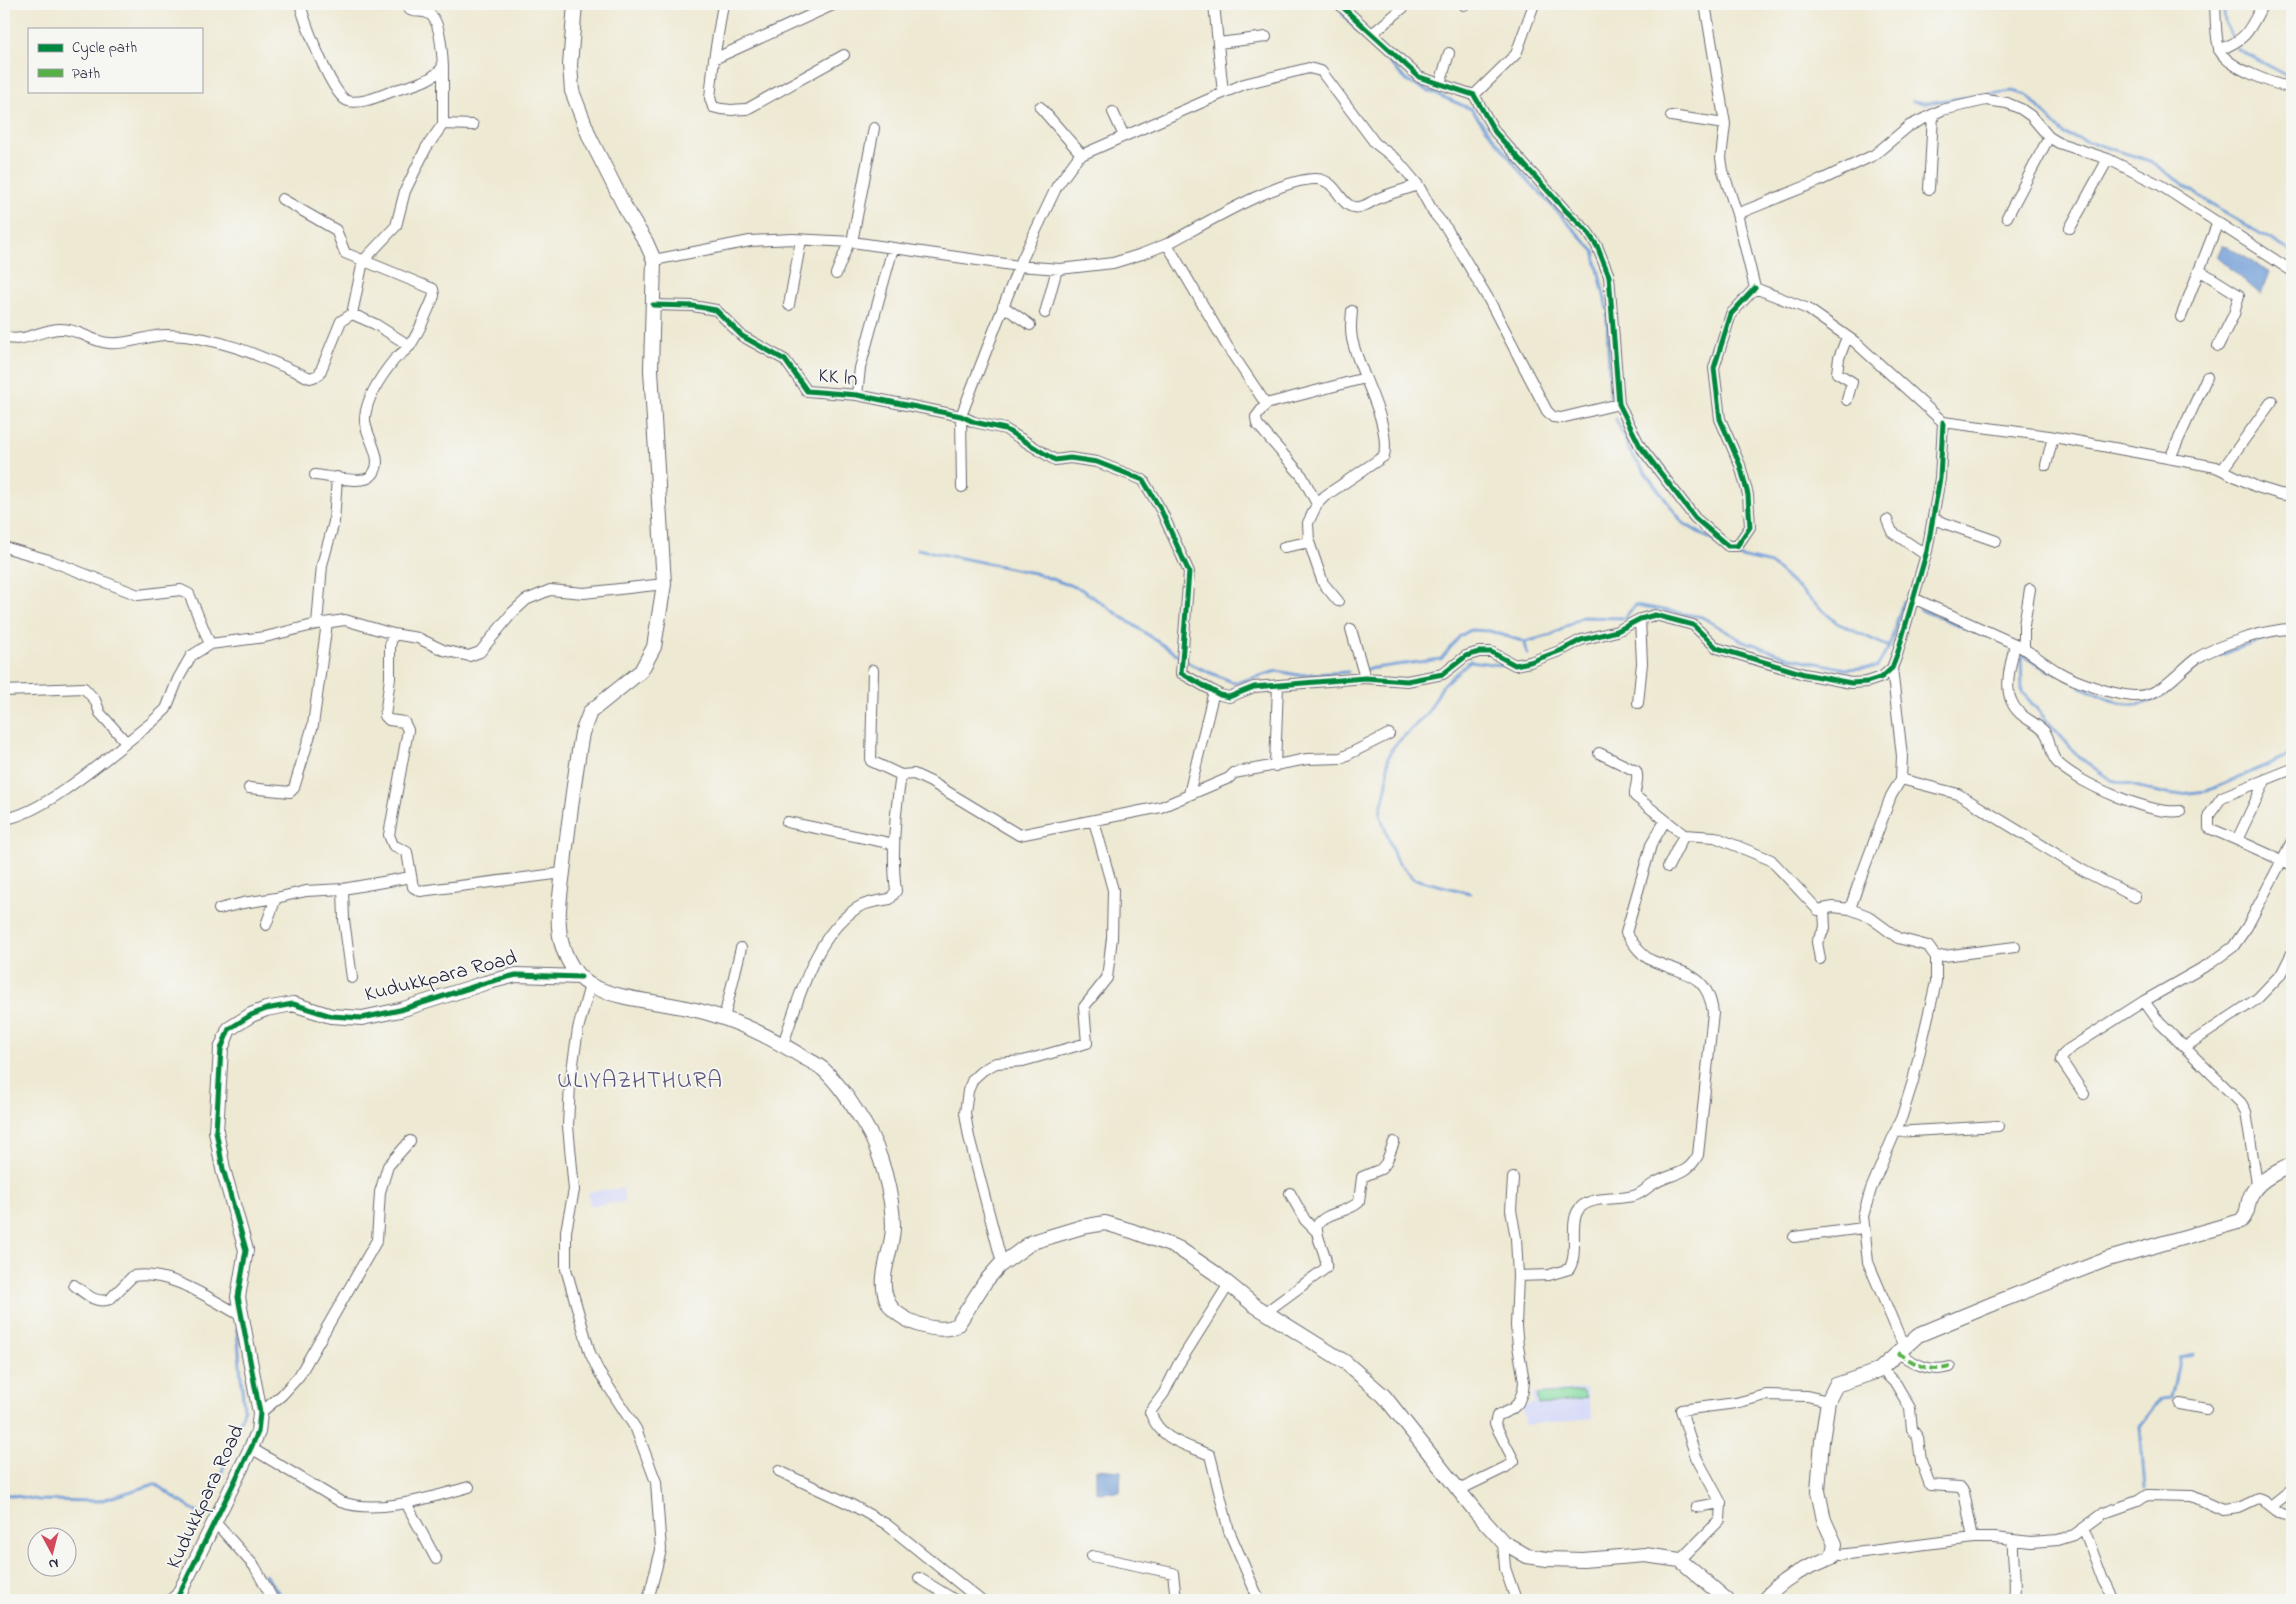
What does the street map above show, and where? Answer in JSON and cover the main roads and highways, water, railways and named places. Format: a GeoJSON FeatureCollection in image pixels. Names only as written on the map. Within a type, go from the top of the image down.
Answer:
{"type":"FeatureCollection","features":[{"type":"Feature","properties":{"kind":"main road"},"geometry":{"type":"LineString","coordinates":[[575,4],[570,65],[572,91],[590,138],[654,260],[651,370],[664,584],[654,647],[640,671],[590,712],[582,732],[563,873],[558,928],[563,948],[570,964],[585,981]]}},
{"type":"Feature","properties":{"kind":"main road","name":"Kudukkpara Road"},"geometry":{"type":"LineString","coordinates":[[172,1600],[178,1596],[258,1432],[260,1413],[238,1297],[246,1250],[222,1169],[216,1131],[221,1049],[229,1029],[251,1015],[266,1009],[293,1004],[331,1016],[362,1018],[400,1010],[485,982],[516,975],[585,981],[622,994],[706,1011],[783,1044],[824,1069],[852,1103],[870,1133],[886,1178],[893,1228],[885,1264],[884,1284],[888,1303],[898,1314],[927,1327],[945,1330],[953,1328],[958,1324],[985,1282],[1002,1263],[1032,1242],[1082,1227],[1106,1223],[1132,1231],[1178,1248],[1266,1312],[1345,1362],[1384,1396],[1476,1512],[1503,1542],[1527,1556],[1547,1559],[1583,1560],[1644,1555],[1680,1560],[1728,1600]]}},
{"type":"Feature","properties":{"kind":"main road"},"geometry":{"type":"LineString","coordinates":[[1764,1600],[1779,1583],[1790,1575],[1832,1557],[1835,1544],[1824,1520],[1818,1491],[1822,1441],[1828,1401],[1836,1385],[1880,1368],[1918,1335],[2108,1259],[2240,1221],[2248,1213],[2250,1198],[2257,1184],[2292,1164]]}},
{"type":"Feature","properties":{"kind":"water"},"geometry":{"type":"Polygon","coordinates":[[[2223,244],[2270,272],[2261,295],[2217,257],[2223,244]]]}},
{"type":"Feature","properties":{"kind":"water"},"geometry":{"type":"Polygon","coordinates":[[[1096,1469],[1121,1471],[1120,1492],[1096,1493],[1096,1469]]]}},
{"type":"Feature","properties":{"kind":"waterway"},"geometry":{"type":"LineString","coordinates":[[2223,4],[2225,22],[2232,36]]}},
{"type":"Feature","properties":{"kind":"waterway"},"geometry":{"type":"LineString","coordinates":[[1342,13],[1408,82],[1471,109],[1523,175],[1594,251],[1607,309]]}},
{"type":"Feature","properties":{"kind":"waterway"},"geometry":{"type":"LineString","coordinates":[[2237,49],[2292,78]]}},
{"type":"Feature","properties":{"kind":"waterway"},"geometry":{"type":"LineString","coordinates":[[1913,101],[1925,103],[2012,91],[2027,95],[2064,134],[2150,161],[2218,209],[2292,252]]}},
{"type":"Feature","properties":{"kind":"waterway"},"geometry":{"type":"LineString","coordinates":[[1607,315],[1610,397]]}},
{"type":"Feature","properties":{"kind":"waterway"},"geometry":{"type":"LineString","coordinates":[[1616,419],[1630,452],[1683,523],[1720,545]]}},
{"type":"Feature","properties":{"kind":"waterway"},"geometry":{"type":"LineString","coordinates":[[917,549],[1034,573],[1081,589],[1192,665],[1235,683],[1277,671],[1298,675],[1348,672]]}},
{"type":"Feature","properties":{"kind":"waterway"},"geometry":{"type":"LineString","coordinates":[[1728,550],[1737,556],[1771,564],[1837,623],[1889,647]]}},
{"type":"Feature","properties":{"kind":"waterway"},"geometry":{"type":"LineString","coordinates":[[1367,669],[1441,659],[1459,637],[1470,630],[1490,631],[1525,642],[1552,635],[1582,617],[1624,618],[1636,605],[1702,617],[1739,639],[1788,657],[1846,669],[1877,667],[1889,647],[1903,602]]}},
{"type":"Feature","properties":{"kind":"waterway"},"geometry":{"type":"LineString","coordinates":[[1919,609],[1983,635]]}},
{"type":"Feature","properties":{"kind":"waterway"},"geometry":{"type":"LineString","coordinates":[[2081,687],[2118,703],[2139,705],[2165,695],[2201,663],[2284,633],[2292,637]]}},
{"type":"Feature","properties":{"kind":"waterway"},"geometry":{"type":"LineString","coordinates":[[1525,642],[1527,654]]}},
{"type":"Feature","properties":{"kind":"waterway"},"geometry":{"type":"LineString","coordinates":[[2021,655],[2022,692],[2079,757],[2111,780],[2171,795],[2207,791],[2292,754]]}},
{"type":"Feature","properties":{"kind":"waterway"},"geometry":{"type":"LineString","coordinates":[[2021,655],[2051,672]]}},
{"type":"Feature","properties":{"kind":"waterway"},"geometry":{"type":"LineString","coordinates":[[1470,893],[1414,879],[1396,860],[1380,814],[1387,783],[1388,758],[1394,746],[1427,714],[1443,685],[1470,661],[1508,666]]}},
{"type":"Feature","properties":{"kind":"waterway"},"geometry":{"type":"LineString","coordinates":[[1517,668],[1529,671]]}},
{"type":"Feature","properties":{"kind":"waterway"},"geometry":{"type":"LineString","coordinates":[[232,1297],[239,1246]]}},
{"type":"Feature","properties":{"kind":"waterway"},"geometry":{"type":"LineString","coordinates":[[4,1494],[39,1500],[99,1501],[155,1484],[205,1518],[244,1411],[237,1329]]}},
{"type":"Feature","properties":{"kind":"waterway"},"geometry":{"type":"LineString","coordinates":[[2145,1489],[2140,1426],[2161,1399],[2171,1398],[2180,1357],[2194,1354]]}},
{"type":"Feature","properties":{"kind":"waterway"},"geometry":{"type":"LineString","coordinates":[[4,1372],[10,1376]]}},
{"type":"Feature","properties":{"kind":"waterway"},"geometry":{"type":"LineString","coordinates":[[265,1575],[284,1600]]}},
{"type":"Feature","properties":{"kind":"district","name":"ULIYAZHTHURA"},"geometry":{"type":"Point","coordinates":[640,1081]}}]}
